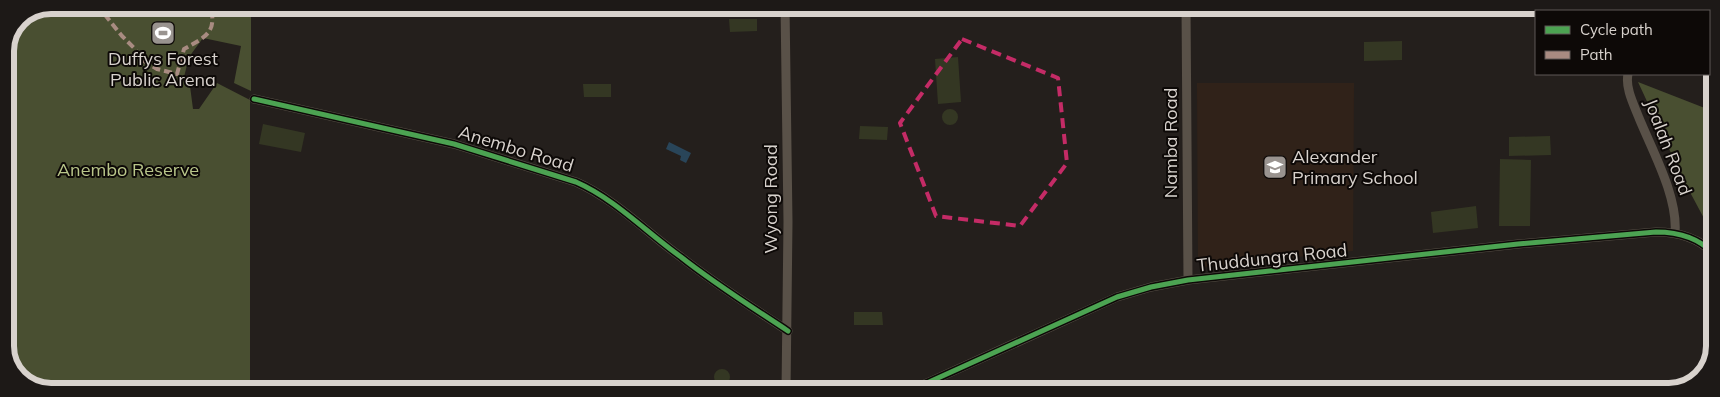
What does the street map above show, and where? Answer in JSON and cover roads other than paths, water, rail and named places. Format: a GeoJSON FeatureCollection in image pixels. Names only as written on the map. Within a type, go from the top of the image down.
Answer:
{"type":"FeatureCollection","features":[{"type":"Feature","properties":{"kind":"street","name":"Wyong Road"},"geometry":{"type":"LineString","coordinates":[[786,14],[788,331],[786,383]]}},
{"type":"Feature","properties":{"kind":"street","name":"Namba Road"},"geometry":{"type":"LineString","coordinates":[[1186,14],[1188,280]]}},
{"type":"Feature","properties":{"kind":"street","name":"Joalah Road"},"geometry":{"type":"LineString","coordinates":[[1628,75],[1627,82],[1636,110],[1672,200],[1675,233]]}},
{"type":"Feature","properties":{"kind":"street","name":"Anembo Road"},"geometry":{"type":"LineString","coordinates":[[254,99],[454,144],[576,182],[607,199],[709,278],[788,331]]}},
{"type":"Feature","properties":{"kind":"street","name":"Thuddungra Road"},"geometry":{"type":"LineString","coordinates":[[927,383],[1118,297],[1151,287],[1188,280],[1625,234],[1675,233],[1698,242],[1706,248]]}},
{"type":"Feature","properties":{"kind":"water"},"geometry":{"type":"Polygon","coordinates":[[[669,142],[691,153],[686,163],[680,160],[681,156],[666,149],[669,142]]]}},
{"type":"Feature","properties":{"kind":"place","name":"Duffys Forest Public Arena"},"geometry":{"type":"Point","coordinates":[163,33]}},
{"type":"Feature","properties":{"kind":"place","name":"Alexander Primary School"},"geometry":{"type":"Point","coordinates":[1275,167]}},
{"type":"Feature","properties":{"kind":"park label","name":"Anembo Reserve"},"geometry":{"type":"Point","coordinates":[128,170]}}]}
